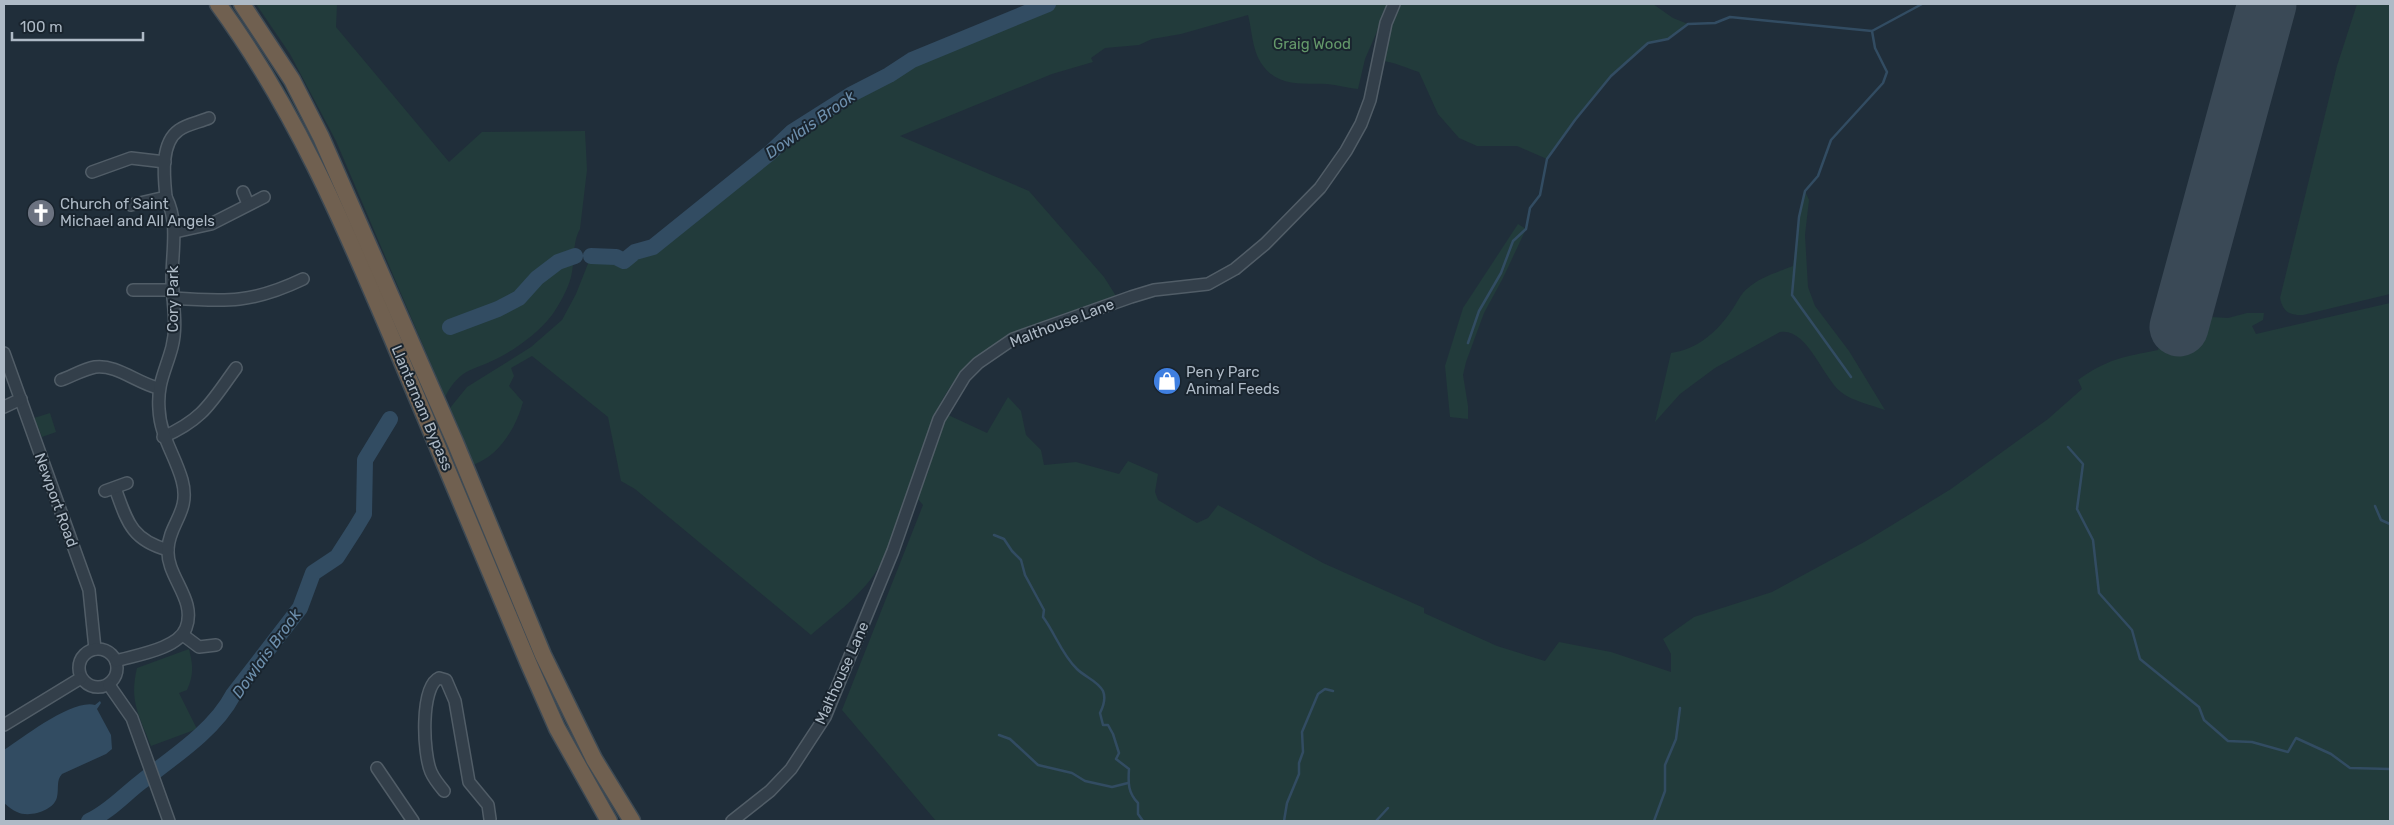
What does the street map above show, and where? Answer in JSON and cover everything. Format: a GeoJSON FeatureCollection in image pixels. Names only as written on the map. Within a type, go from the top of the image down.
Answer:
{"type":"FeatureCollection","features":[{"type":"Feature","properties":{"kind":"highway","name":"Llantarnam Bypass"},"geometry":{"type":"LineString","coordinates":[[218,4],[257,57],[273,84],[330,193],[550,712],[580,771],[609,821]]}},
{"type":"Feature","properties":{"kind":"highway","name":"Llantarnam Bypass"},"geometry":{"type":"LineString","coordinates":[[242,4],[292,80],[321,138],[455,442],[543,655],[590,751],[632,821]]}},
{"type":"Feature","properties":{"kind":"street","name":"Malthouse Lane"},"geometry":{"type":"LineString","coordinates":[[734,820],[770,791],[791,769],[825,717],[893,551],[939,419],[965,376],[978,363],[1013,339],[1131,296],[1154,290],[1208,284],[1235,269],[1265,244],[1324,182],[1346,151],[1361,124],[1370,100],[1384,29],[1394,4]]}},
{"type":"Feature","properties":{"kind":"street"},"geometry":{"type":"LineString","coordinates":[[92,172],[131,158],[164,162],[172,138],[179,130],[209,118]]}},
{"type":"Feature","properties":{"kind":"street","name":"Cory Park"},"geometry":{"type":"LineString","coordinates":[[164,162],[166,197],[172,209],[175,232],[173,294],[175,330],[172,348],[158,388],[159,411],[163,436],[182,480],[184,492],[184,504],[168,550]]}},
{"type":"Feature","properties":{"kind":"street"},"geometry":{"type":"LineString","coordinates":[[243,192],[248,204]]}},
{"type":"Feature","properties":{"kind":"street"},"geometry":{"type":"LineString","coordinates":[[130,205],[166,197]]}},
{"type":"Feature","properties":{"kind":"street"},"geometry":{"type":"LineString","coordinates":[[175,232],[211,224],[264,197]]}},
{"type":"Feature","properties":{"kind":"street"},"geometry":{"type":"LineString","coordinates":[[133,290],[173,294],[205,301],[249,300],[271,294],[304,280]]}},
{"type":"Feature","properties":{"kind":"street","name":"Newport Road"},"geometry":{"type":"LineString","coordinates":[[4,353],[89,590],[93,639],[96,649]]}},
{"type":"Feature","properties":{"kind":"street"},"geometry":{"type":"LineString","coordinates":[[61,380],[93,368],[106,367],[144,385],[158,388]]}},
{"type":"Feature","properties":{"kind":"street"},"geometry":{"type":"LineString","coordinates":[[163,436],[195,420],[208,406],[236,368]]}},
{"type":"Feature","properties":{"kind":"street"},"geometry":{"type":"LineString","coordinates":[[4,407],[21,399]]}},
{"type":"Feature","properties":{"kind":"street"},"geometry":{"type":"LineString","coordinates":[[116,661],[171,644],[183,635],[187,625],[187,602],[172,569],[168,550],[152,546],[140,539],[131,528],[110,489],[127,483]]}},
{"type":"Feature","properties":{"kind":"street"},"geometry":{"type":"LineString","coordinates":[[183,635],[199,647],[216,645]]}},
{"type":"Feature","properties":{"kind":"street"},"geometry":{"type":"LineString","coordinates":[[96,649],[108,652],[116,661],[116,677],[109,685],[97,688],[85,683],[81,678],[79,666],[81,660],[89,651],[96,649]]}},
{"type":"Feature","properties":{"kind":"street"},"geometry":{"type":"LineString","coordinates":[[4,725],[81,678]]}},
{"type":"Feature","properties":{"kind":"street"},"geometry":{"type":"LineString","coordinates":[[444,792],[430,771],[424,732],[426,706],[431,686],[434,680],[438,678],[446,680],[455,701],[470,782],[488,806],[492,820]]}},
{"type":"Feature","properties":{"kind":"street"},"geometry":{"type":"LineString","coordinates":[[109,685],[132,718],[150,763],[169,821]]}},
{"type":"Feature","properties":{"kind":"street"},"geometry":{"type":"LineString","coordinates":[[377,768],[413,821]]}},
{"type":"Feature","properties":{"kind":"green space"},"geometry":{"type":"Polygon","coordinates":[[[256,4],[337,4],[336,27],[449,162],[482,132],[585,131],[587,170],[580,229],[577,234],[571,277],[563,297],[552,315],[536,332],[502,356],[463,374],[445,397],[336,141],[290,54],[256,4]]]}},
{"type":"Feature","properties":{"kind":"green space","name":"Graig Wood"},"geometry":{"type":"Polygon","coordinates":[[[1048,4],[1389,4],[1365,59],[1358,89],[1327,84],[1300,84],[1275,77],[1267,71],[1258,58],[1248,15],[1181,34],[1152,39],[1139,45],[1105,48],[1091,58],[1093,62],[1052,74],[900,136],[1029,191],[1104,277],[1116,296],[1041,322],[1005,339],[973,361],[954,381],[940,404],[928,430],[902,514],[880,565],[866,585],[811,635],[635,489],[621,481],[608,417],[532,356],[511,368],[514,376],[509,386],[523,402],[516,422],[505,440],[491,455],[473,465],[450,408],[467,387],[531,347],[562,320],[576,294],[591,256],[616,257],[624,261],[635,252],[653,247],[771,152],[792,132],[852,94],[889,75],[912,60],[1048,4]]]}},
{"type":"Feature","properties":{"kind":"green space"},"geometry":{"type":"Polygon","coordinates":[[[1400,4],[1653,4],[1673,18],[1688,24],[1668,39],[1648,44],[1611,76],[1575,120],[1547,159],[1517,146],[1477,146],[1459,138],[1438,114],[1419,72],[1381,61],[1388,32],[1400,4]]]}},
{"type":"Feature","properties":{"kind":"green space"},"geometry":{"type":"Polygon","coordinates":[[[2254,4],[2277,4],[2243,125],[2195,316],[2228,318],[2247,313],[2264,313],[2263,320],[2252,326],[2256,334],[2390,303],[2390,821],[936,821],[842,710],[923,505],[917,498],[929,470],[927,464],[944,413],[987,433],[1008,397],[1021,411],[1026,435],[1041,450],[1044,465],[1076,462],[1119,474],[1128,461],[1158,474],[1155,492],[1158,500],[1197,523],[1208,518],[1218,505],[1323,563],[1424,608],[1424,613],[1497,646],[1545,661],[1559,642],[1611,652],[1671,672],[1671,654],[1663,639],[1694,617],[1772,592],[1866,541],[1951,489],[2048,419],[2082,389],[2078,380],[2088,373],[2116,360],[2158,350],[2184,249],[2254,4]]]}},
{"type":"Feature","properties":{"kind":"green space"},"geometry":{"type":"Polygon","coordinates":[[[2357,4],[2390,4],[2390,294],[2303,315],[2294,314],[2285,310],[2280,298],[2337,66],[2357,4]]]}},
{"type":"Feature","properties":{"kind":"green space"},"geometry":{"type":"Polygon","coordinates":[[[1805,191],[1809,200],[1805,235],[1808,287],[1815,306],[1849,351],[1885,410],[1845,395],[1834,385],[1814,355],[1798,337],[1790,333],[1780,332],[1715,368],[1680,394],[1655,422],[1671,353],[1690,348],[1706,338],[1720,325],[1743,293],[1753,284],[1769,275],[1793,266],[1799,217],[1805,191]]]}},
{"type":"Feature","properties":{"kind":"green space"},"geometry":{"type":"Polygon","coordinates":[[[1518,224],[1526,229],[1484,313],[1466,362],[1463,375],[1468,419],[1450,417],[1445,366],[1463,308],[1518,224]]]}},
{"type":"Feature","properties":{"kind":"green space"},"geometry":{"type":"Polygon","coordinates":[[[50,413],[56,432],[42,437],[34,418],[50,413]]]}},
{"type":"Feature","properties":{"kind":"green space"},"geometry":{"type":"Polygon","coordinates":[[[189,649],[192,665],[191,680],[187,690],[179,693],[197,729],[151,746],[136,708],[134,690],[137,668],[189,649]]]}},
{"type":"Feature","properties":{"kind":"water"},"geometry":{"type":"Polygon","coordinates":[[[100,701],[101,703],[97,709],[111,735],[112,749],[106,754],[62,774],[59,779],[58,794],[55,802],[40,812],[22,814],[4,803],[4,750],[61,713],[85,705],[95,705],[100,701]]]}},
{"type":"Feature","properties":{"kind":"waterway","name":"Dowlais Brook"},"geometry":{"type":"LineString","coordinates":[[591,256],[616,257],[624,261],[635,252],[653,247],[771,152],[792,132],[852,94],[889,75],[912,60],[1048,4]]}},
{"type":"Feature","properties":{"kind":"waterway"},"geometry":{"type":"LineString","coordinates":[[1851,377],[1792,295],[1799,217],[1805,191],[1818,176],[1831,140],[1883,83],[1887,72],[1875,48],[1872,31],[1922,4]]}},
{"type":"Feature","properties":{"kind":"waterway"},"geometry":{"type":"LineString","coordinates":[[1468,343],[1479,311],[1501,273],[1513,241],[1526,229],[1530,208],[1540,195],[1547,159],[1575,120],[1611,76],[1648,43],[1668,39],[1688,24],[1715,23],[1730,17],[1872,31]]}},
{"type":"Feature","properties":{"kind":"waterway","name":"Dowlais Brook"},"geometry":{"type":"LineString","coordinates":[[450,327],[498,309],[519,298],[537,278],[558,262],[575,256]]}},
{"type":"Feature","properties":{"kind":"waterway","name":"Dowlais Brook"},"geometry":{"type":"LineString","coordinates":[[89,821],[110,808],[204,732],[225,708],[300,608],[313,573],[337,557],[364,514],[365,460],[390,419]]}},
{"type":"Feature","properties":{"kind":"waterway"},"geometry":{"type":"LineString","coordinates":[[2068,447],[2083,464],[2077,509],[2093,540],[2099,593],[2132,630],[2140,659],[2199,707],[2204,720],[2228,741],[2252,742],[2288,752],[2296,738],[2331,754],[2350,768],[2390,769]]}},
{"type":"Feature","properties":{"kind":"waterway"},"geometry":{"type":"LineString","coordinates":[[2375,506],[2381,520],[2390,524]]}},
{"type":"Feature","properties":{"kind":"waterway"},"geometry":{"type":"LineString","coordinates":[[994,535],[1004,539],[1021,560],[1025,575],[1044,610],[1043,617],[1067,657],[1077,669],[1098,684],[1103,691],[1104,699],[1100,713],[1103,725],[1108,725],[1113,734],[1119,753],[1116,759],[1129,769],[1129,787],[1138,803],[1138,814],[1143,821]]}},
{"type":"Feature","properties":{"kind":"waterway"},"geometry":{"type":"LineString","coordinates":[[1284,821],[1287,803],[1299,774],[1299,763],[1303,752],[1302,732],[1318,694],[1325,689],[1333,691]]}},
{"type":"Feature","properties":{"kind":"waterway"},"geometry":{"type":"LineString","coordinates":[[1654,821],[1665,791],[1665,765],[1676,739],[1680,708]]}},
{"type":"Feature","properties":{"kind":"waterway"},"geometry":{"type":"LineString","coordinates":[[999,735],[1010,739],[1038,765],[1072,773],[1085,781],[1112,787],[1128,783]]}},
{"type":"Feature","properties":{"kind":"waterway"},"geometry":{"type":"LineString","coordinates":[[1376,821],[1388,808]]}},
{"type":"Feature","properties":{"kind":"runway"},"geometry":{"type":"LineString","coordinates":[[2179,327],[2267,4]]}},
{"type":"Feature","properties":{"kind":"place","name":"Church of Saint Michael and All Angels"},"geometry":{"type":"Point","coordinates":[41,213]}},
{"type":"Feature","properties":{"kind":"place","name":"Pen y Parc Animal Feeds"},"geometry":{"type":"Point","coordinates":[1167,381]}}]}
